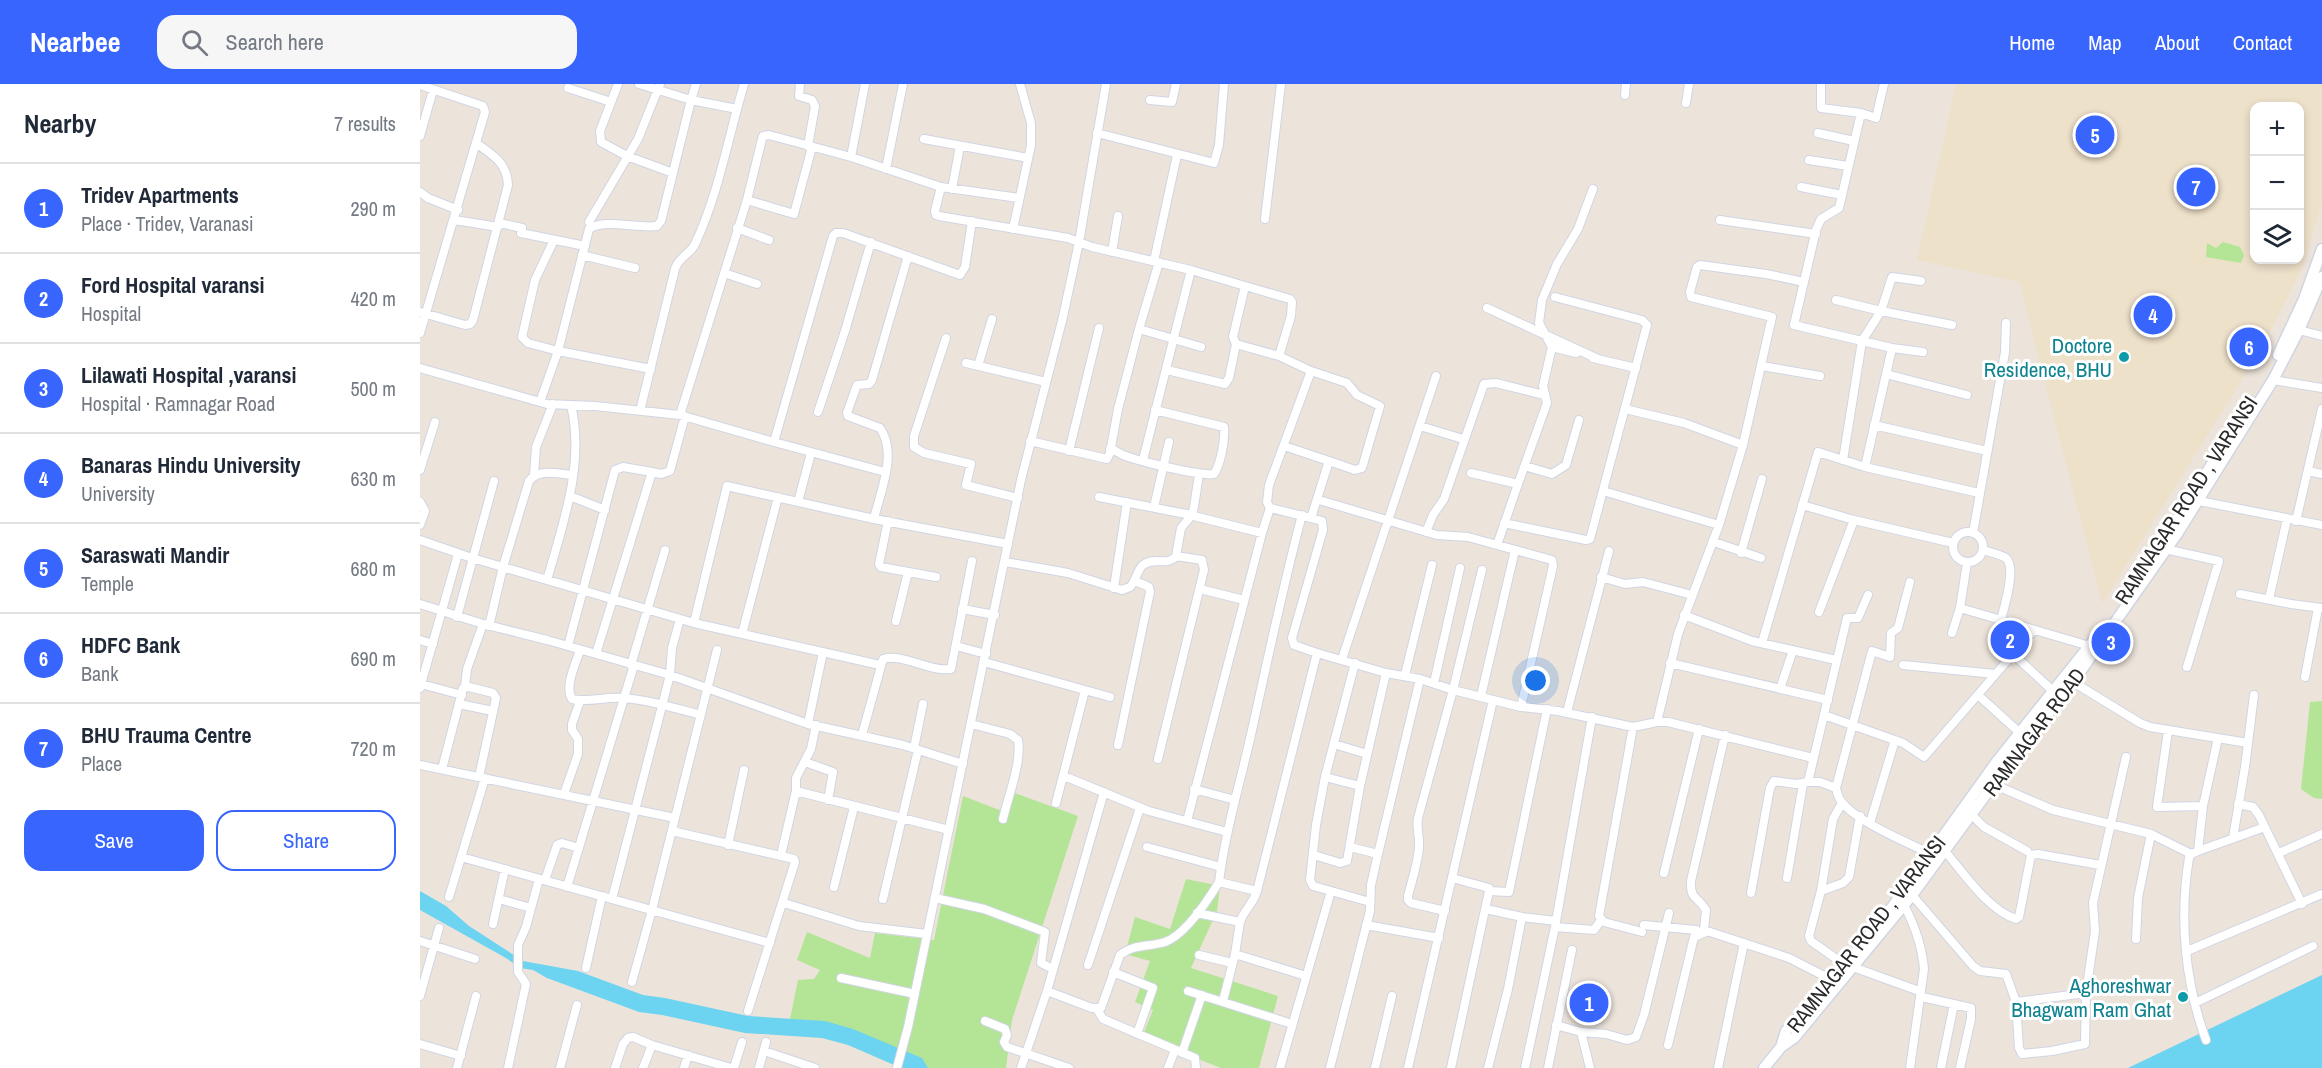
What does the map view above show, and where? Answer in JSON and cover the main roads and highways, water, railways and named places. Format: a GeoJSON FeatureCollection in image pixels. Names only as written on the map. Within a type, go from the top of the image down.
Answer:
{"type":"FeatureCollection","features":[{"type":"Feature","properties":{"kind":"main road","name":"RAMNAGAR ROAD , VARANSI"},"geometry":{"type":"LineString","coordinates":[[1781,1047],[1786,1031],[1832,980],[1849,966],[1998,760],[2094,647],[2115,608],[2174,526],[2267,377],[2304,299],[2322,249]]}},
{"type":"Feature","properties":{"kind":"main road","name":"RAMNAGAR ROAD"},"geometry":{"type":"LineString","coordinates":[[1764,1068],[1781,1047],[1794,1038],[1849,966],[1912,896],[1971,814],[2073,682],[2094,647],[2199,501],[2273,380],[2299,330],[2322,277]]}},
{"type":"Feature","properties":{"kind":"water"},"geometry":{"type":"Polygon","coordinates":[[[420,891],[446,906],[469,926],[523,961],[578,971],[643,995],[748,1016],[825,1021],[853,1029],[922,1058],[928,1068],[901,1068],[848,1045],[822,1038],[745,1033],[639,1012],[547,978],[533,970],[520,968],[420,910],[420,891]]]}},
{"type":"Feature","properties":{"kind":"water"},"geometry":{"type":"Polygon","coordinates":[[[2322,975],[2322,1068],[2128,1068],[2322,975]]]}},
{"type":"Feature","properties":{"kind":"place","name":"Saraswati Mandir"},"geometry":{"type":"Point","coordinates":[2095,135]}},
{"type":"Feature","properties":{"kind":"place","name":"BHU Trauma Centre"},"geometry":{"type":"Point","coordinates":[2196,187]}},
{"type":"Feature","properties":{"kind":"place","name":"Banaras Hindu University"},"geometry":{"type":"Point","coordinates":[2153,315]}},
{"type":"Feature","properties":{"kind":"place","name":"HDFC Bank"},"geometry":{"type":"Point","coordinates":[2249,347]}},
{"type":"Feature","properties":{"kind":"place","name":"Doctore Residence, BHU"},"geometry":{"type":"Point","coordinates":[2124,357]}},
{"type":"Feature","properties":{"kind":"place","name":"Ford Hospital varansi"},"geometry":{"type":"Point","coordinates":[2010,640]}},
{"type":"Feature","properties":{"kind":"place","name":"Lilawati Hospital ,varansi"},"geometry":{"type":"Point","coordinates":[2111,642]}},
{"type":"Feature","properties":{"kind":"place","name":"Aghoreshwar Bhagwam Ram Ghat"},"geometry":{"type":"Point","coordinates":[2183,997]}},
{"type":"Feature","properties":{"kind":"place","name":"Tridev Apartments"},"geometry":{"type":"Point","coordinates":[1589,1003]}}]}
